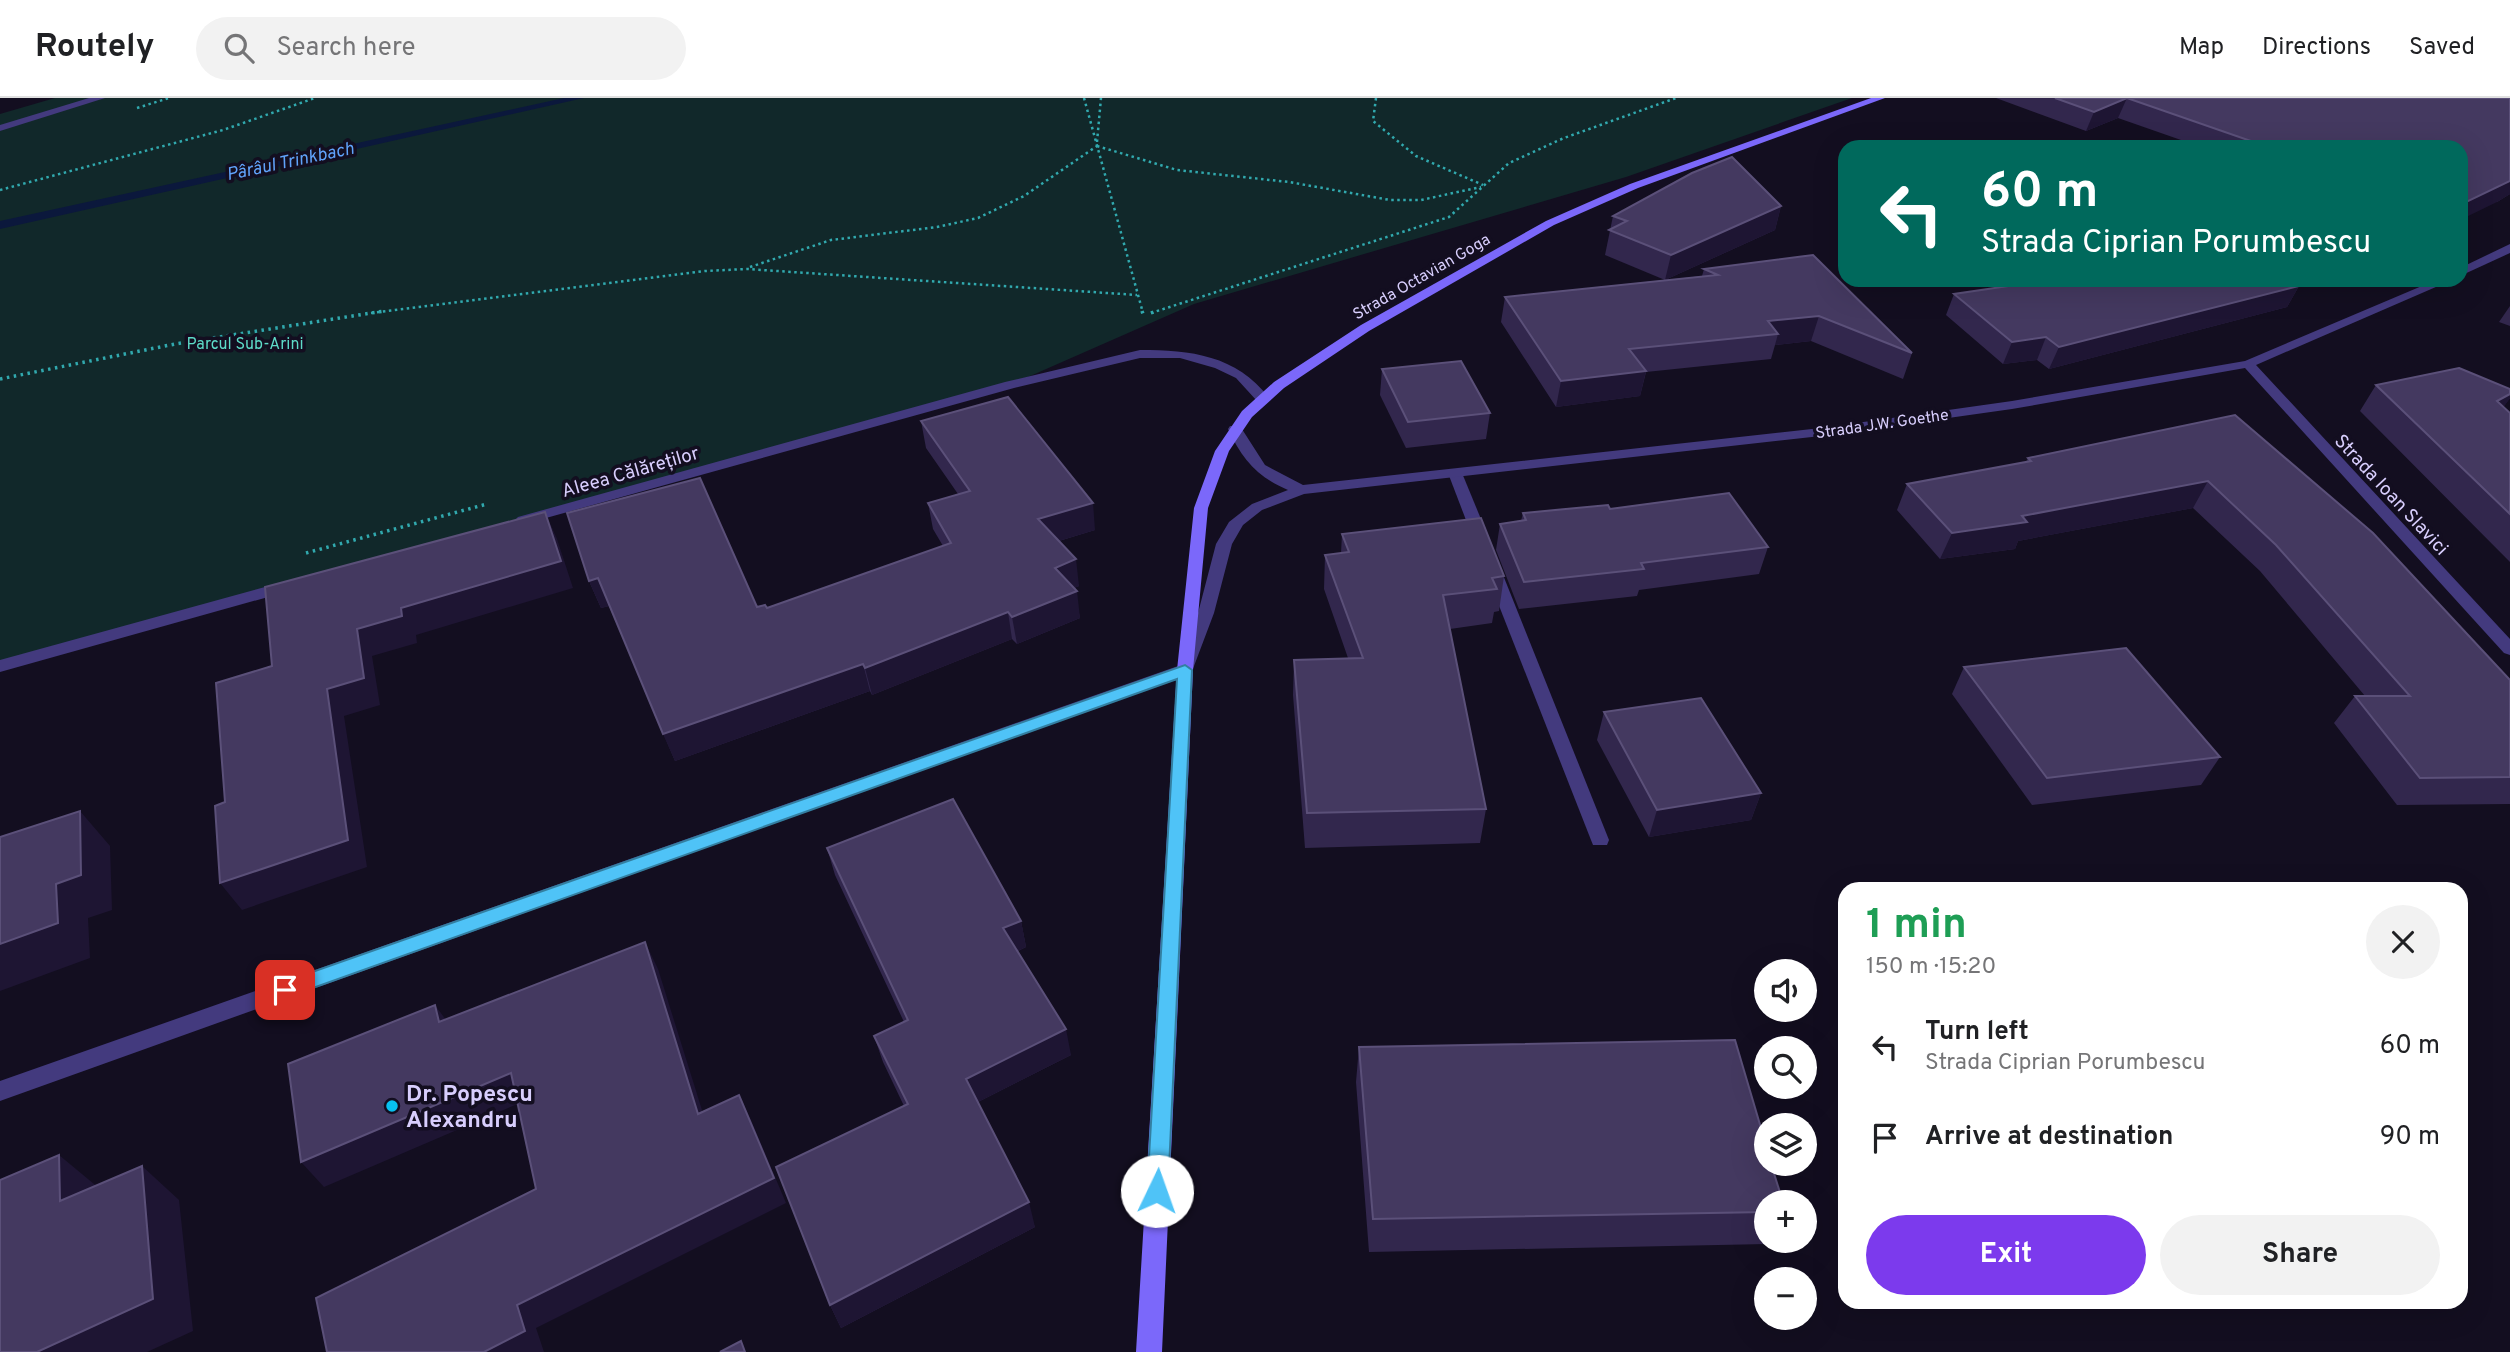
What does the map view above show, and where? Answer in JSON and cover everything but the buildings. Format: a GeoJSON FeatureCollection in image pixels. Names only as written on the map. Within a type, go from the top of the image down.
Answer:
{"type":"FeatureCollection","features":[{"type":"Feature","properties":{"kind":"main road","name":"Strada Octavian Goga"},"geometry":{"type":"LineString","coordinates":[[1149,1352],[1185,670],[1201,508],[1210,477],[1235,429],[1262,398],[1365,328],[1550,223],[1634,186],[1880,98]]}},
{"type":"Feature","properties":{"kind":"street"},"geometry":{"type":"LineString","coordinates":[[0,128],[100,98]]}},
{"type":"Feature","properties":{"kind":"street"},"geometry":{"type":"LineString","coordinates":[[2468,269],[2510,248]]}},
{"type":"Feature","properties":{"kind":"street","name":"Strada J.W. Goethe"},"geometry":{"type":"LineString","coordinates":[[1185,670],[1206,613],[1224,544],[1237,522],[1257,507],[1301,490],[1821,432],[2012,405],[2248,364],[2430,287]]}},
{"type":"Feature","properties":{"kind":"street","name":"Aleea Călăreților"},"geometry":{"type":"LineString","coordinates":[[512,523],[1010,385],[1130,356],[1180,354],[1220,365],[1241,375],[1262,398]]}},
{"type":"Feature","properties":{"kind":"street","name":"Strada Ioan Slavici"},"geometry":{"type":"LineString","coordinates":[[2248,364],[2510,649]]}},
{"type":"Feature","properties":{"kind":"street","name":"Strada J.W. Goethe"},"geometry":{"type":"LineString","coordinates":[[1235,429],[1254,466],[1301,490]]}},
{"type":"Feature","properties":{"kind":"street"},"geometry":{"type":"LineString","coordinates":[[1455,473],[1600,840]]}},
{"type":"Feature","properties":{"kind":"street"},"geometry":{"type":"LineString","coordinates":[[0,666],[296,583]]}},
{"type":"Feature","properties":{"kind":"street"},"geometry":{"type":"LineString","coordinates":[[0,1091],[1185,670]]}},
{"type":"Feature","properties":{"kind":"path"},"geometry":{"type":"LineString","coordinates":[[0,190],[223,130],[315,98]]}},
{"type":"Feature","properties":{"kind":"path"},"geometry":{"type":"LineString","coordinates":[[1084,98],[1144,315],[1144,327]]}},
{"type":"Feature","properties":{"kind":"path"},"geometry":{"type":"LineString","coordinates":[[1097,146],[1101,98]]}},
{"type":"Feature","properties":{"kind":"path"},"geometry":{"type":"LineString","coordinates":[[1376,98],[1373,121],[1416,156],[1484,186]]}},
{"type":"Feature","properties":{"kind":"path"},"geometry":{"type":"LineString","coordinates":[[1131,319],[1449,217],[1509,163],[1564,138],[1676,98]]}},
{"type":"Feature","properties":{"kind":"path"},"geometry":{"type":"LineString","coordinates":[[1097,146],[1177,170],[1289,182],[1390,200],[1421,200],[1484,186]]}},
{"type":"Feature","properties":{"kind":"path"},"geometry":{"type":"LineString","coordinates":[[747,269],[786,253],[832,240],[941,227],[997,211],[1036,189],[1097,146]]}},
{"type":"Feature","properties":{"kind":"path"},"geometry":{"type":"LineString","coordinates":[[0,379],[77,361],[308,321],[705,271],[747,269],[1137,295]]}},
{"type":"Feature","properties":{"kind":"green space","name":"Parcul Sub-Arini"},"geometry":{"type":"Polygon","coordinates":[[[55,98],[1852,98],[1626,177],[1194,304],[1010,385],[0,666],[0,114],[55,98]]]}},
{"type":"Feature","properties":{"kind":"waterway","name":"Pârâul Trinkbach"},"geometry":{"type":"LineString","coordinates":[[0,225],[579,98]]}},
{"type":"Feature","properties":{"kind":"place","name":"Dr. Popescu Alexandru"},"geometry":{"type":"Point","coordinates":[392,1106]}},
{"type":"Feature","properties":{"kind":"route"},"geometry":{"type":"LineString","coordinates":[[285,990],[1185,670],[1157,1191]]}}]}
